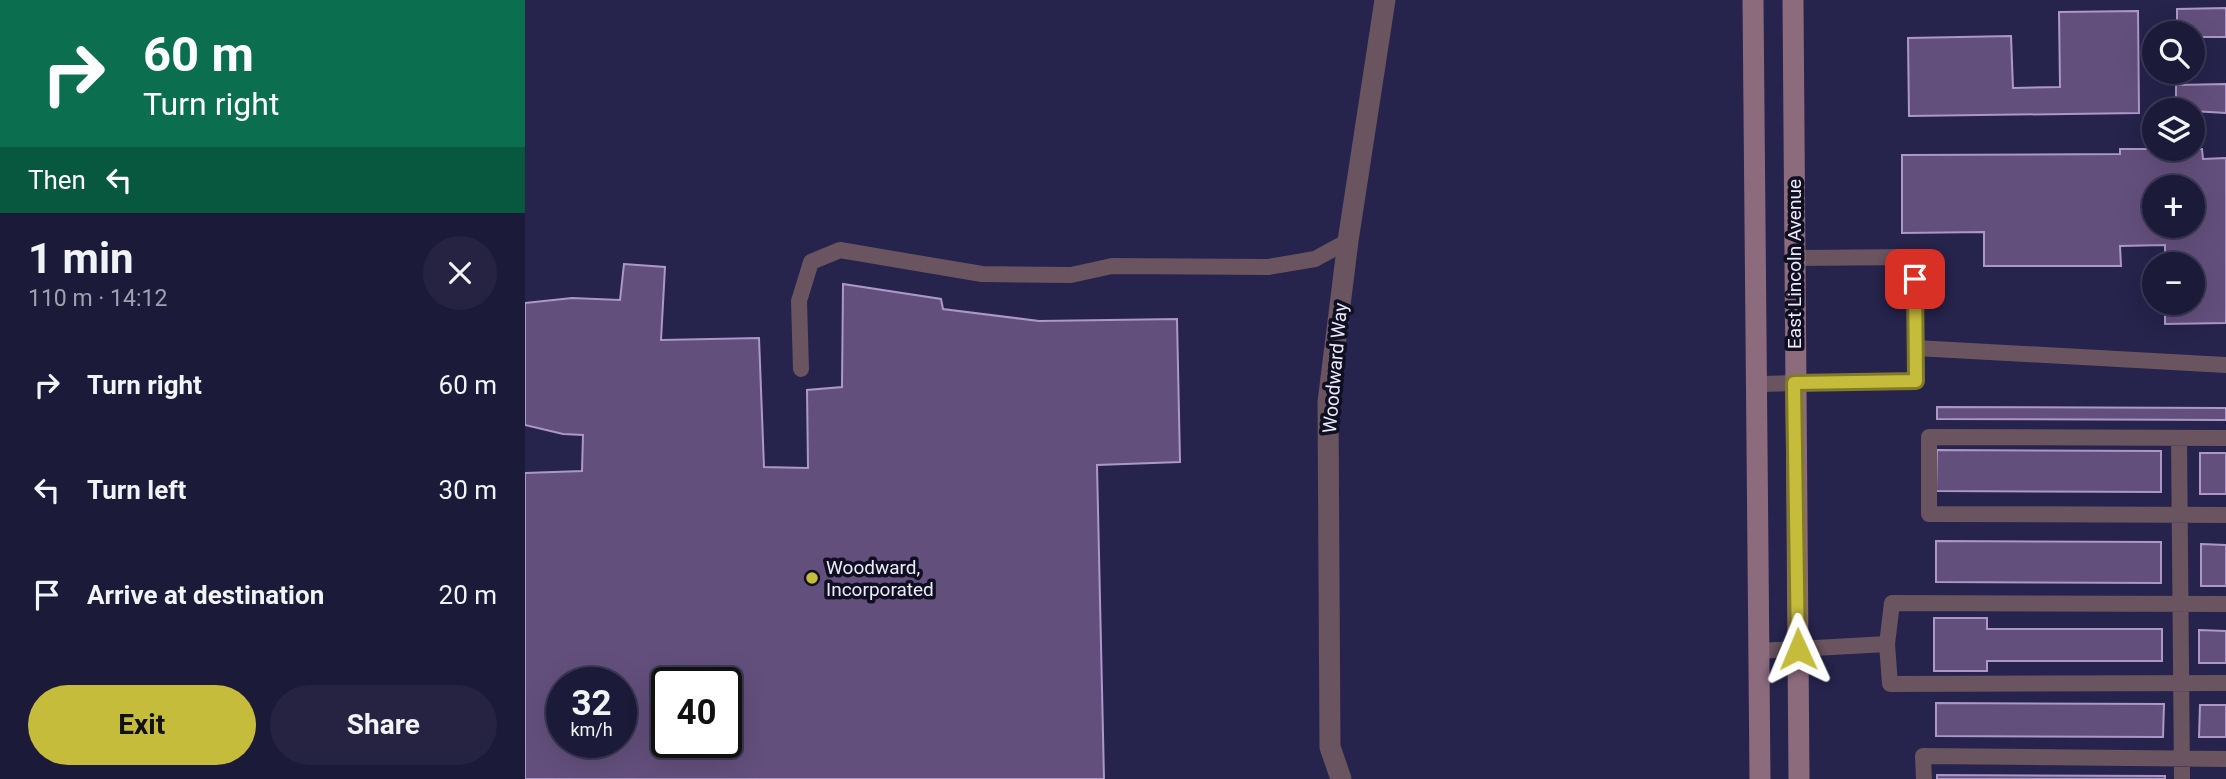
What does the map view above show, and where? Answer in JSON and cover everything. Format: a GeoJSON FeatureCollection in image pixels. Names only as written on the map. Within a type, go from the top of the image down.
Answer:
{"type":"FeatureCollection","features":[{"type":"Feature","properties":{"kind":"street","name":"Woodward Way"},"geometry":{"type":"LineString","coordinates":[[1341,779],[1330,747],[1328,402],[1348,241],[1385,0]]}},
{"type":"Feature","properties":{"kind":"street","name":"East Lincoln Avenue"},"geometry":{"type":"LineString","coordinates":[[1753,0],[1760,779]]}},
{"type":"Feature","properties":{"kind":"street","name":"East Lincoln Avenue"},"geometry":{"type":"LineString","coordinates":[[1793,0],[1799,779]]}},
{"type":"Feature","properties":{"kind":"lane"},"geometry":{"type":"LineString","coordinates":[[800,369],[799,300],[811,262],[840,250],[982,274],[1025,276],[1071,275],[1112,266],[1268,267],[1315,259],[1348,241]]}},
{"type":"Feature","properties":{"kind":"lane"},"geometry":{"type":"LineString","coordinates":[[1758,384],[1916,381],[1914,257],[1794,258]]}},
{"type":"Feature","properties":{"kind":"lane"},"geometry":{"type":"LineString","coordinates":[[1916,348],[2226,365]]}},
{"type":"Feature","properties":{"kind":"lane"},"geometry":{"type":"LineString","coordinates":[[2226,438],[1929,437],[1929,514],[2226,515]]}},
{"type":"Feature","properties":{"kind":"lane"},"geometry":{"type":"LineString","coordinates":[[2179,438],[2182,779]]}},
{"type":"Feature","properties":{"kind":"lane"},"geometry":{"type":"LineString","coordinates":[[2226,604],[1892,603],[1887,644],[1890,684],[2226,683]]}},
{"type":"Feature","properties":{"kind":"lane"},"geometry":{"type":"LineString","coordinates":[[1759,650],[1887,644]]}},
{"type":"Feature","properties":{"kind":"lane"},"geometry":{"type":"LineString","coordinates":[[1924,779],[1923,756],[2226,759]]}},
{"type":"Feature","properties":{"kind":"building"},"geometry":{"type":"Polygon","coordinates":[[[2226,8],[2226,37],[2205,37],[2205,21],[2177,21],[2177,9],[2226,8]]]}},
{"type":"Feature","properties":{"kind":"building"},"geometry":{"type":"Polygon","coordinates":[[[2138,11],[2139,113],[1909,116],[1908,38],[2011,36],[2013,88],[2060,87],[2059,12],[2138,11]]]}},
{"type":"Feature","properties":{"kind":"building"},"geometry":{"type":"Polygon","coordinates":[[[2226,84],[2226,113],[2205,112],[2205,98],[2176,98],[2176,85],[2226,84]]]}},
{"type":"Feature","properties":{"kind":"building"},"geometry":{"type":"Polygon","coordinates":[[[2120,149],[2142,149],[2142,161],[2205,161],[2226,158],[2226,323],[2165,324],[2165,315],[2205,315],[2205,252],[2165,252],[2165,245],[2120,246],[2121,266],[1984,266],[1984,232],[1902,233],[1902,155],[2120,154],[2120,149]]]}},
{"type":"Feature","properties":{"kind":"building","name":"Woodward, Incorporated"},"geometry":{"type":"Polygon","coordinates":[[[624,264],[665,267],[661,340],[759,338],[764,467],[808,468],[807,390],[842,387],[843,284],[941,299],[943,309],[1039,321],[1177,319],[1180,462],[1097,465],[1104,779],[525,779],[525,473],[582,471],[583,435],[563,434],[525,425],[525,303],[572,298],[620,300],[624,264]]]}},
{"type":"Feature","properties":{"kind":"building"},"geometry":{"type":"Polygon","coordinates":[[[1937,407],[2226,408],[2226,420],[1937,419],[1937,407]]]}},
{"type":"Feature","properties":{"kind":"building"},"geometry":{"type":"Polygon","coordinates":[[[1937,450],[2161,451],[2161,492],[1936,491],[1937,450]]]}},
{"type":"Feature","properties":{"kind":"building"},"geometry":{"type":"Polygon","coordinates":[[[2200,453],[2226,453],[2226,494],[2200,494],[2200,453]]]}},
{"type":"Feature","properties":{"kind":"building"},"geometry":{"type":"Polygon","coordinates":[[[1936,541],[2161,542],[2161,583],[1936,582],[1936,541]]]}},
{"type":"Feature","properties":{"kind":"building"},"geometry":{"type":"Polygon","coordinates":[[[2201,544],[2226,545],[2226,586],[2201,586],[2201,544]]]}},
{"type":"Feature","properties":{"kind":"building"},"geometry":{"type":"Polygon","coordinates":[[[1934,618],[1987,618],[1987,629],[2162,629],[2162,661],[1987,661],[1987,671],[1934,671],[1934,618]]]}},
{"type":"Feature","properties":{"kind":"building"},"geometry":{"type":"Polygon","coordinates":[[[2199,630],[2226,631],[2226,663],[2199,663],[2199,630]]]}},
{"type":"Feature","properties":{"kind":"building"},"geometry":{"type":"Polygon","coordinates":[[[1936,703],[2164,704],[2163,737],[1936,736],[1936,703]]]}},
{"type":"Feature","properties":{"kind":"building"},"geometry":{"type":"Polygon","coordinates":[[[2200,705],[2226,705],[2226,737],[2199,737],[2200,705]]]}},
{"type":"Feature","properties":{"kind":"building"},"geometry":{"type":"Polygon","coordinates":[[[1937,775],[2165,776],[2165,779],[1937,779],[1937,775]]]}},
{"type":"Feature","properties":{"kind":"place","name":"Woodward, Incorporated"},"geometry":{"type":"Point","coordinates":[812,578]}},
{"type":"Feature","properties":{"kind":"route"},"geometry":{"type":"LineString","coordinates":[[1798,649],[1794,383],[1916,381],[1915,279]]}}]}
